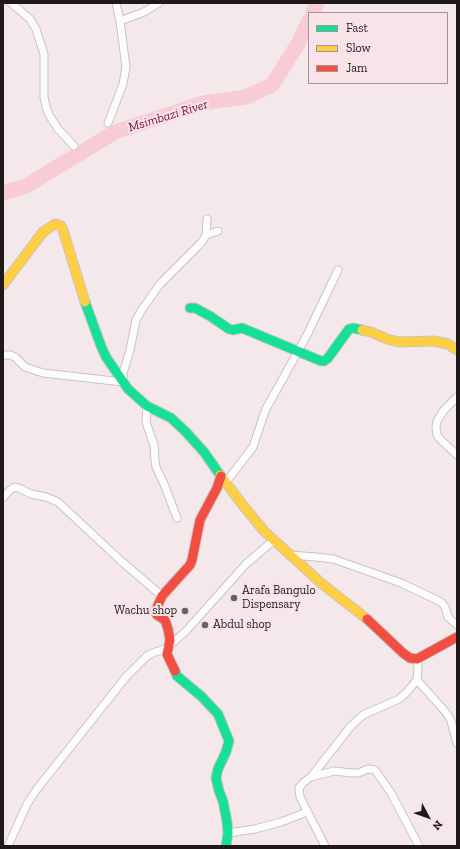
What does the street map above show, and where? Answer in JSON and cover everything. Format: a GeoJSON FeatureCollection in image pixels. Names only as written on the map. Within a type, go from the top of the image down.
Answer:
{"type":"FeatureCollection","features":[{"type":"Feature","properties":{"kind":"street"},"geometry":{"type":"LineString","coordinates":[[11,3],[30,19],[36,30],[44,54],[44,96],[46,107],[58,129],[74,146]]}},
{"type":"Feature","properties":{"kind":"street"},"geometry":{"type":"LineString","coordinates":[[108,123],[123,84],[126,67],[116,3]]}},
{"type":"Feature","properties":{"kind":"street"},"geometry":{"type":"LineString","coordinates":[[120,21],[144,12],[159,3]]}},
{"type":"Feature","properties":{"kind":"street"},"geometry":{"type":"LineString","coordinates":[[123,382],[123,373],[138,316],[160,284],[202,242],[206,235],[207,219]]}},
{"type":"Feature","properties":{"kind":"street"},"geometry":{"type":"LineString","coordinates":[[3,285],[44,232],[55,224],[61,226],[100,346],[106,357],[128,389],[147,406],[162,413],[185,431],[204,452],[264,531],[321,583],[365,617],[410,658],[417,659],[457,637]]}},
{"type":"Feature","properties":{"kind":"street"},"geometry":{"type":"LineString","coordinates":[[206,235],[218,231]]}},
{"type":"Feature","properties":{"kind":"street"},"geometry":{"type":"LineString","coordinates":[[226,846],[228,833],[226,813],[218,791],[216,778],[218,769],[228,746],[226,734],[218,714],[201,696],[177,676],[167,654],[170,635],[165,620],[157,615],[155,610],[162,596],[190,565],[200,520],[223,479],[227,479],[253,447],[266,409],[298,352],[338,270]]}},
{"type":"Feature","properties":{"kind":"street"},"geometry":{"type":"LineString","coordinates":[[190,308],[195,308],[210,316],[231,330],[242,328],[321,361],[328,358],[344,335],[349,329],[353,328],[371,332],[387,339],[399,342],[434,341],[448,344],[457,350]]}},
{"type":"Feature","properties":{"kind":"street"},"geometry":{"type":"LineString","coordinates":[[3,356],[10,355],[16,357],[24,367],[43,373],[123,382]]}},
{"type":"Feature","properties":{"kind":"street"},"geometry":{"type":"LineString","coordinates":[[457,397],[444,410],[437,421],[436,427],[437,435],[440,439],[457,455]]}},
{"type":"Feature","properties":{"kind":"street"},"geometry":{"type":"LineString","coordinates":[[147,406],[146,422],[154,445],[156,467],[177,518]]}},
{"type":"Feature","properties":{"kind":"street"},"geometry":{"type":"LineString","coordinates":[[3,498],[10,490],[16,487],[21,488],[31,494],[46,497],[58,502],[120,560],[162,596]]}},
{"type":"Feature","properties":{"kind":"street"},"geometry":{"type":"LineString","coordinates":[[8,846],[27,804],[37,789],[126,676],[147,656],[169,646],[191,626],[246,564],[274,540]]}},
{"type":"Feature","properties":{"kind":"street"},"geometry":{"type":"LineString","coordinates":[[290,555],[333,559],[401,583],[442,603],[448,617],[457,624]]}},
{"type":"Feature","properties":{"kind":"street"},"geometry":{"type":"LineString","coordinates":[[325,846],[300,797],[299,788],[311,777],[351,726],[363,715],[399,700],[417,680],[417,659]]}},
{"type":"Feature","properties":{"kind":"street"},"geometry":{"type":"LineString","coordinates":[[417,680],[449,717],[457,743]]}},
{"type":"Feature","properties":{"kind":"street"},"geometry":{"type":"LineString","coordinates":[[311,777],[334,771],[358,773],[368,769],[375,770],[390,793],[419,846]]}},
{"type":"Feature","properties":{"kind":"street"},"geometry":{"type":"LineString","coordinates":[[228,833],[255,829],[281,822],[307,812]]}},
{"type":"Feature","properties":{"kind":"waterway","name":"Msimbazi River"},"geometry":{"type":"LineString","coordinates":[[313,12],[317,3]]}},
{"type":"Feature","properties":{"kind":"waterway","name":"Msimbazi River"},"geometry":{"type":"LineString","coordinates":[[3,193],[26,186],[115,132],[203,103],[246,97],[272,85],[299,42],[308,23]]}},
{"type":"Feature","properties":{"kind":"traffic: fast"},"geometry":{"type":"LineString","coordinates":[[85,302],[106,357],[128,389],[147,406],[171,418],[185,431],[204,452],[220,475]]}},
{"type":"Feature","properties":{"kind":"traffic: fast"},"geometry":{"type":"LineString","coordinates":[[190,308],[195,308],[210,316],[229,329],[233,330],[242,328],[321,361],[328,358],[349,329],[353,328],[362,330]]}},
{"type":"Feature","properties":{"kind":"traffic: fast"},"geometry":{"type":"LineString","coordinates":[[175,671],[177,676],[201,696],[218,714],[229,741],[216,778],[223,801],[227,822],[228,833],[226,846]]}},
{"type":"Feature","properties":{"kind":"traffic: slow"},"geometry":{"type":"LineString","coordinates":[[3,285],[43,232],[55,224],[61,226],[63,230],[85,302]]}},
{"type":"Feature","properties":{"kind":"traffic: slow"},"geometry":{"type":"LineString","coordinates":[[362,330],[399,342],[434,341],[448,344],[457,350]]}},
{"type":"Feature","properties":{"kind":"traffic: slow"},"geometry":{"type":"LineString","coordinates":[[220,475],[264,531],[321,583],[367,619]]}},
{"type":"Feature","properties":{"kind":"traffic: jam"},"geometry":{"type":"LineString","coordinates":[[175,671],[167,654],[170,640],[165,620],[155,612],[162,596],[190,565],[200,520],[217,488],[221,476]]}},
{"type":"Feature","properties":{"kind":"traffic: jam"},"geometry":{"type":"LineString","coordinates":[[367,619],[410,658],[417,659],[457,637]]}},
{"type":"Feature","properties":{"kind":"place","name":"Arafa Bangulo Dispensary"},"geometry":{"type":"Point","coordinates":[234,598]}},
{"type":"Feature","properties":{"kind":"place","name":"Wachu shop"},"geometry":{"type":"Point","coordinates":[185,611]}},
{"type":"Feature","properties":{"kind":"place","name":"Abdul shop"},"geometry":{"type":"Point","coordinates":[205,625]}}]}
